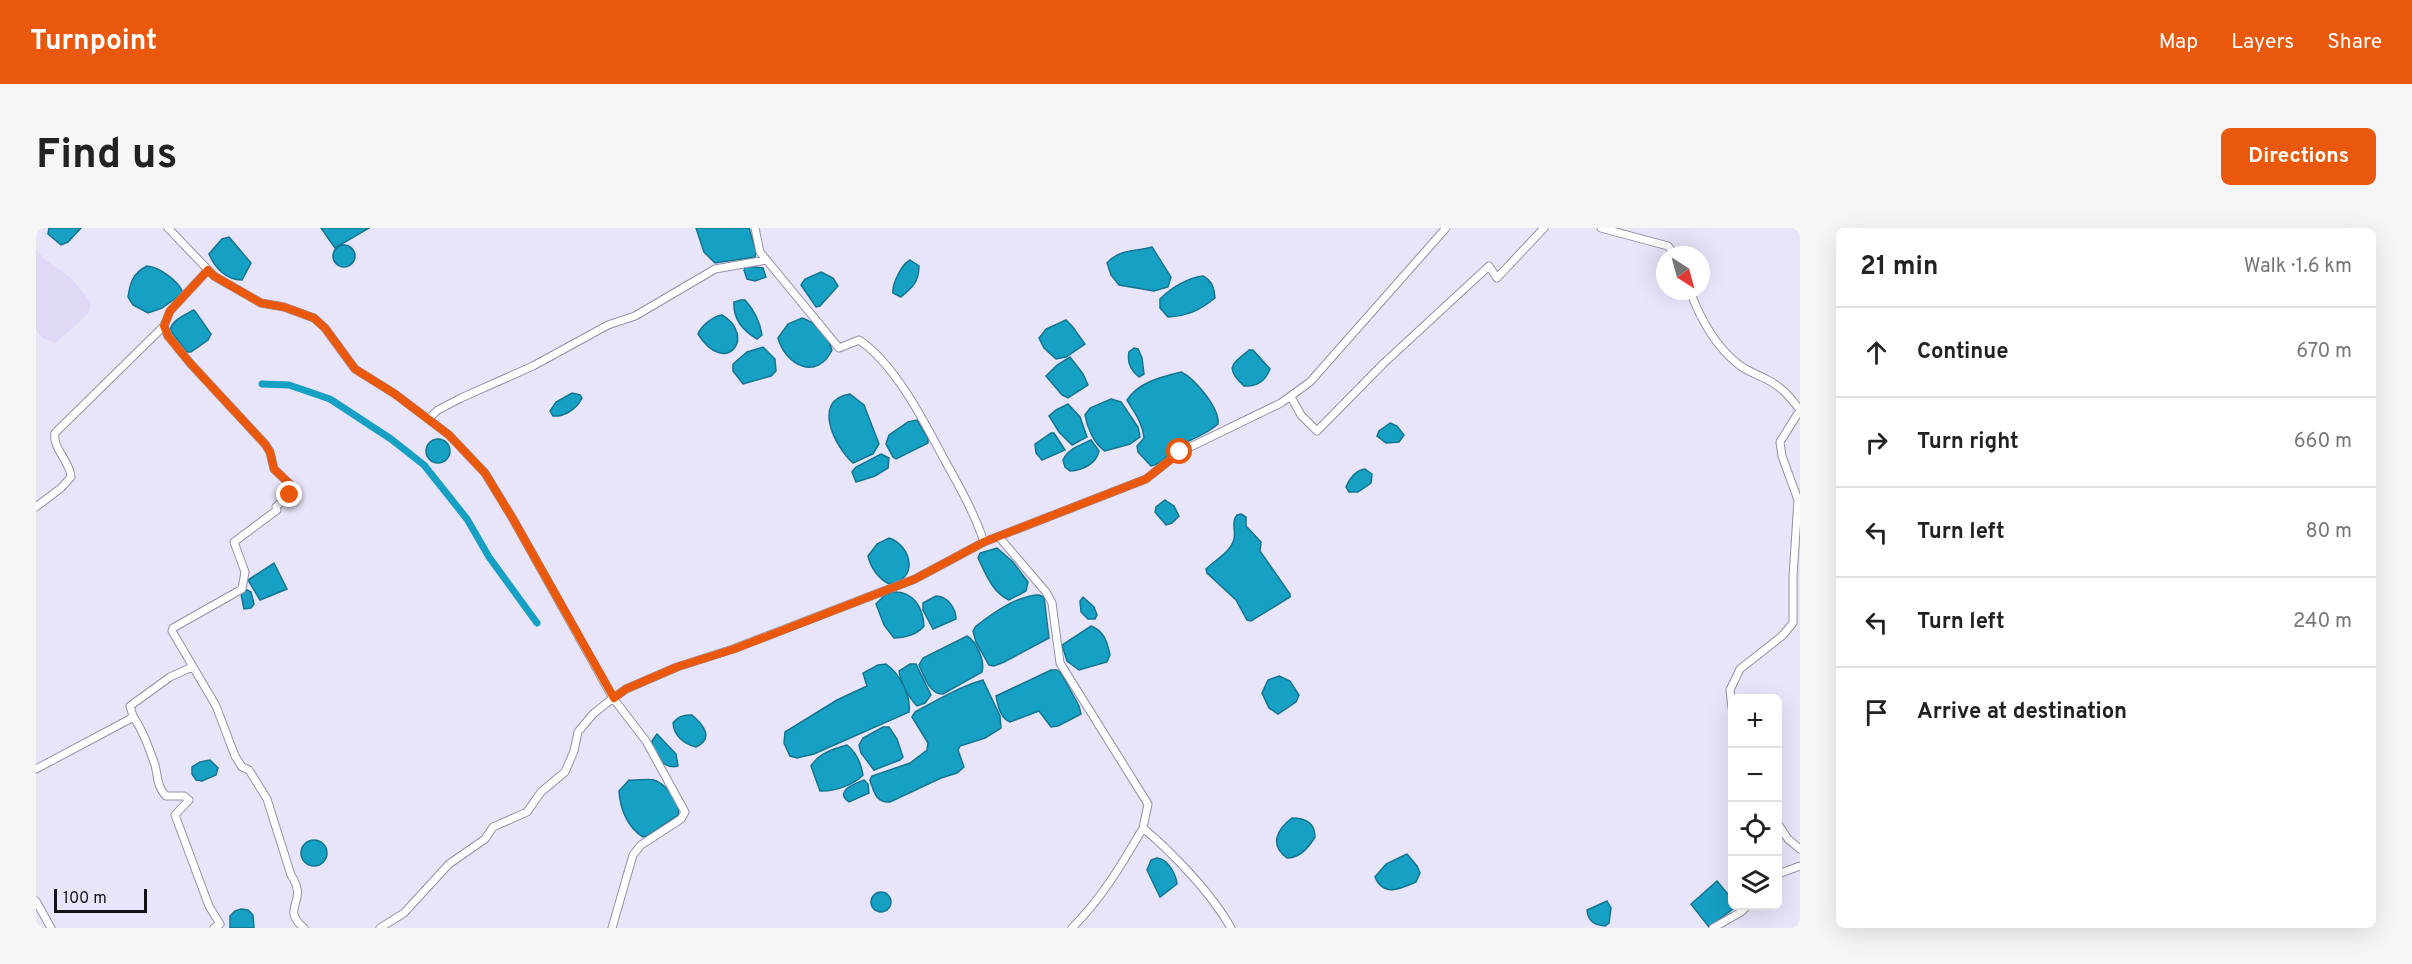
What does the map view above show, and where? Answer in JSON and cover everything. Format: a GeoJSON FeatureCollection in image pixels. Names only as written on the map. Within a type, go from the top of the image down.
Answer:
{"type":"FeatureCollection","features":[{"type":"Feature","properties":{"kind":"street"},"geometry":{"type":"LineString","coordinates":[[168,228],[214,276],[261,303],[284,307],[314,318],[329,333],[355,369],[428,418],[449,435],[485,473],[614,698],[646,741],[684,812],[681,819],[641,845],[633,855],[612,928]]}},
{"type":"Feature","properties":{"kind":"street"},"geometry":{"type":"LineString","coordinates":[[755,228],[760,252],[839,348],[859,340],[872,348],[913,402],[973,510],[984,542]]}},
{"type":"Feature","properties":{"kind":"street"},"geometry":{"type":"LineString","coordinates":[[380,928],[404,913],[449,864],[485,839],[493,827],[527,812],[540,792],[565,772],[574,751],[578,732],[593,714],[626,689],[677,667],[734,649],[915,579],[984,542],[1146,479],[1180,452],[1291,397],[1311,382],[1446,228]]}},
{"type":"Feature","properties":{"kind":"street"},"geometry":{"type":"LineString","coordinates":[[1291,397],[1301,415],[1317,431],[1384,363],[1489,266],[1497,278],[1544,228]]}},
{"type":"Feature","properties":{"kind":"street"},"geometry":{"type":"LineString","coordinates":[[1601,228],[1668,246]]}},
{"type":"Feature","properties":{"kind":"street"},"geometry":{"type":"LineString","coordinates":[[428,418],[460,398],[533,366],[608,325],[642,313],[715,269],[766,260]]}},
{"type":"Feature","properties":{"kind":"street"},"geometry":{"type":"LineString","coordinates":[[36,507],[61,488],[71,477],[69,468],[54,440],[55,433],[164,326],[170,311],[208,270]]}},
{"type":"Feature","properties":{"kind":"street"},"geometry":{"type":"LineString","coordinates":[[1694,300],[1699,314],[1721,347],[1737,364],[1778,385],[1800,410],[1780,442],[1782,456],[1798,500],[1793,577],[1793,623],[1782,636],[1740,669],[1730,690],[1730,694]]}},
{"type":"Feature","properties":{"kind":"street"},"geometry":{"type":"LineString","coordinates":[[164,326],[168,336],[190,363],[265,444],[270,452],[274,469],[295,489],[276,507],[277,510],[234,542],[245,572],[242,589],[173,628],[172,631],[216,706],[235,756],[242,766],[249,770],[267,799],[291,875],[298,885],[300,895],[293,911],[297,922],[304,928]]}},
{"type":"Feature","properties":{"kind":"street"},"geometry":{"type":"LineString","coordinates":[[999,537],[1046,592],[1052,603],[1059,663],[1148,804],[1143,828],[1112,881],[1072,928]]}},
{"type":"Feature","properties":{"kind":"street"},"geometry":{"type":"LineString","coordinates":[[192,667],[170,677],[130,706],[143,733],[160,789],[166,796],[172,798],[184,796],[189,800],[175,815],[209,906],[220,924],[214,928]]}},
{"type":"Feature","properties":{"kind":"street"},"geometry":{"type":"LineString","coordinates":[[36,769],[133,716]]}},
{"type":"Feature","properties":{"kind":"street"},"geometry":{"type":"LineString","coordinates":[[1143,828],[1162,844],[1222,912],[1231,928]]}},
{"type":"Feature","properties":{"kind":"street"},"geometry":{"type":"LineString","coordinates":[[1782,830],[1788,839],[1800,849]]}},
{"type":"Feature","properties":{"kind":"street"},"geometry":{"type":"LineString","coordinates":[[1782,873],[1800,866]]}},
{"type":"Feature","properties":{"kind":"street"},"geometry":{"type":"LineString","coordinates":[[36,901],[51,928]]}},
{"type":"Feature","properties":{"kind":"street"},"geometry":{"type":"LineString","coordinates":[[1713,928],[1743,910]]}},
{"type":"Feature","properties":{"kind":"shaded area"},"geometry":{"type":"Polygon","coordinates":[[[36,249],[45,260],[70,277],[91,302],[90,310],[56,343],[44,339],[36,330],[36,249]]]}},
{"type":"Feature","properties":{"kind":"water"},"geometry":{"type":"Polygon","coordinates":[[[49,228],[81,228],[68,242],[61,245],[48,234],[49,228]]]}},
{"type":"Feature","properties":{"kind":"water"},"geometry":{"type":"Polygon","coordinates":[[[321,228],[369,228],[335,248],[321,228]]]}},
{"type":"Feature","properties":{"kind":"water"},"geometry":{"type":"Polygon","coordinates":[[[696,228],[749,228],[756,251],[755,257],[715,263],[704,252],[696,228]]]}},
{"type":"Feature","properties":{"kind":"water"},"geometry":{"type":"Polygon","coordinates":[[[229,237],[251,263],[242,280],[231,278],[222,272],[214,264],[209,254],[222,239],[229,237]]]}},
{"type":"Feature","properties":{"kind":"water"},"geometry":{"type":"Polygon","coordinates":[[[344,245],[354,252],[355,256],[348,266],[344,267],[334,260],[333,256],[340,246],[344,245]]]}},
{"type":"Feature","properties":{"kind":"water"},"geometry":{"type":"Polygon","coordinates":[[[1152,247],[1171,277],[1168,287],[1154,291],[1119,285],[1111,275],[1107,263],[1122,253],[1152,247]]]}},
{"type":"Feature","properties":{"kind":"water"},"geometry":{"type":"Polygon","coordinates":[[[910,260],[919,266],[918,276],[912,287],[901,297],[893,293],[894,285],[900,270],[910,260]]]}},
{"type":"Feature","properties":{"kind":"water"},"geometry":{"type":"Polygon","coordinates":[[[147,266],[168,275],[183,293],[162,308],[148,313],[133,305],[128,297],[133,279],[147,266]]]}},
{"type":"Feature","properties":{"kind":"water"},"geometry":{"type":"Polygon","coordinates":[[[746,266],[763,268],[766,277],[755,281],[747,279],[744,270],[746,266]]]}},
{"type":"Feature","properties":{"kind":"water"},"geometry":{"type":"Polygon","coordinates":[[[821,272],[833,278],[838,286],[820,306],[816,307],[801,285],[805,279],[821,272]]]}},
{"type":"Feature","properties":{"kind":"water"},"geometry":{"type":"Polygon","coordinates":[[[1203,276],[1212,285],[1215,298],[1193,312],[1168,317],[1160,308],[1160,299],[1180,284],[1203,276]]]}},
{"type":"Feature","properties":{"kind":"water"},"geometry":{"type":"Polygon","coordinates":[[[745,300],[758,321],[762,335],[757,339],[743,329],[737,320],[734,302],[745,300]]]}},
{"type":"Feature","properties":{"kind":"water"},"geometry":{"type":"Polygon","coordinates":[[[193,310],[211,334],[208,340],[191,352],[187,352],[170,330],[176,320],[193,310]]]}},
{"type":"Feature","properties":{"kind":"water"},"geometry":{"type":"Polygon","coordinates":[[[722,315],[732,324],[737,333],[734,349],[727,353],[718,353],[709,347],[698,334],[708,322],[722,315]]]}},
{"type":"Feature","properties":{"kind":"water"},"geometry":{"type":"Polygon","coordinates":[[[802,318],[821,330],[832,350],[826,360],[810,367],[802,366],[788,356],[778,338],[788,324],[802,318]]]}},
{"type":"Feature","properties":{"kind":"water"},"geometry":{"type":"Polygon","coordinates":[[[1066,320],[1085,344],[1066,357],[1056,359],[1044,348],[1039,338],[1046,329],[1066,320]]]}},
{"type":"Feature","properties":{"kind":"water"},"geometry":{"type":"Polygon","coordinates":[[[763,347],[775,359],[776,371],[771,376],[743,384],[733,371],[733,364],[747,352],[763,347]]]}},
{"type":"Feature","properties":{"kind":"water"},"geometry":{"type":"Polygon","coordinates":[[[1134,348],[1138,349],[1142,358],[1144,374],[1139,377],[1129,363],[1129,352],[1134,348]]]}},
{"type":"Feature","properties":{"kind":"water"},"geometry":{"type":"Polygon","coordinates":[[[1249,350],[1253,350],[1270,369],[1260,383],[1244,386],[1232,370],[1238,359],[1249,350]]]}},
{"type":"Feature","properties":{"kind":"water"},"geometry":{"type":"Polygon","coordinates":[[[1070,357],[1088,385],[1068,398],[1062,395],[1046,376],[1070,357]]]}},
{"type":"Feature","properties":{"kind":"water"},"geometry":{"type":"Polygon","coordinates":[[[1181,372],[1193,380],[1211,402],[1218,417],[1218,424],[1177,447],[1162,461],[1151,466],[1138,452],[1137,446],[1144,438],[1142,427],[1127,400],[1144,385],[1158,378],[1181,372]]]}},
{"type":"Feature","properties":{"kind":"water"},"geometry":{"type":"Polygon","coordinates":[[[572,393],[582,398],[577,406],[566,414],[553,416],[550,411],[556,402],[572,393]]]}},
{"type":"Feature","properties":{"kind":"water"},"geometry":{"type":"Polygon","coordinates":[[[850,394],[864,405],[879,444],[873,454],[853,463],[834,436],[829,414],[831,405],[838,398],[850,394]]]}},
{"type":"Feature","properties":{"kind":"water"},"geometry":{"type":"Polygon","coordinates":[[[1111,399],[1121,402],[1138,427],[1140,437],[1130,444],[1105,451],[1092,435],[1085,415],[1090,408],[1111,399]]]}},
{"type":"Feature","properties":{"kind":"water"},"geometry":{"type":"Polygon","coordinates":[[[1068,404],[1080,417],[1087,437],[1072,445],[1059,432],[1049,416],[1068,404]]]}},
{"type":"Feature","properties":{"kind":"water"},"geometry":{"type":"Polygon","coordinates":[[[917,420],[928,438],[928,443],[896,459],[886,444],[889,435],[908,422],[917,420]]]}},
{"type":"Feature","properties":{"kind":"water"},"geometry":{"type":"Polygon","coordinates":[[[1390,423],[1397,426],[1404,435],[1399,442],[1386,443],[1377,436],[1379,431],[1390,423]]]}},
{"type":"Feature","properties":{"kind":"water"},"geometry":{"type":"Polygon","coordinates":[[[1054,433],[1065,450],[1042,460],[1036,453],[1035,444],[1054,433]]]}},
{"type":"Feature","properties":{"kind":"water"},"geometry":{"type":"Polygon","coordinates":[[[438,439],[447,442],[450,451],[447,460],[438,463],[429,460],[426,451],[429,442],[438,439]]]}},
{"type":"Feature","properties":{"kind":"water"},"geometry":{"type":"Polygon","coordinates":[[[1091,440],[1099,451],[1092,463],[1084,468],[1070,471],[1065,467],[1063,460],[1068,453],[1091,440]]]}},
{"type":"Feature","properties":{"kind":"water"},"geometry":{"type":"Polygon","coordinates":[[[881,454],[889,458],[888,468],[875,476],[856,482],[852,472],[856,467],[881,454]]]}},
{"type":"Feature","properties":{"kind":"water"},"geometry":{"type":"Polygon","coordinates":[[[1365,469],[1372,474],[1371,483],[1358,492],[1349,492],[1346,487],[1351,478],[1365,469]]]}},
{"type":"Feature","properties":{"kind":"water"},"geometry":{"type":"Polygon","coordinates":[[[1165,500],[1174,506],[1179,516],[1166,525],[1155,512],[1156,507],[1165,500]]]}},
{"type":"Feature","properties":{"kind":"water"},"geometry":{"type":"Polygon","coordinates":[[[1241,514],[1246,517],[1246,526],[1261,542],[1260,551],[1290,594],[1290,597],[1251,621],[1247,620],[1236,600],[1207,573],[1206,569],[1230,548],[1234,539],[1234,520],[1237,515],[1241,514]]]}},
{"type":"Feature","properties":{"kind":"water"},"geometry":{"type":"Polygon","coordinates":[[[889,538],[903,548],[909,562],[905,576],[889,584],[876,572],[868,556],[877,544],[889,538]]]}},
{"type":"Feature","properties":{"kind":"water"},"geometry":{"type":"Polygon","coordinates":[[[997,548],[1013,562],[1028,582],[1026,591],[1009,600],[994,587],[978,558],[980,553],[997,548]]]}},
{"type":"Feature","properties":{"kind":"water"},"geometry":{"type":"Polygon","coordinates":[[[274,563],[287,589],[260,600],[248,580],[274,563]]]}},
{"type":"Feature","properties":{"kind":"water"},"geometry":{"type":"Polygon","coordinates":[[[245,589],[251,592],[254,604],[251,608],[244,609],[241,594],[245,589]]]}},
{"type":"Feature","properties":{"kind":"water"},"geometry":{"type":"Polygon","coordinates":[[[893,592],[906,594],[916,601],[922,613],[924,626],[915,633],[894,638],[884,625],[876,604],[885,595],[893,592]]]}},
{"type":"Feature","properties":{"kind":"water"},"geometry":{"type":"Polygon","coordinates":[[[1039,595],[1044,597],[1049,638],[1004,662],[994,666],[989,665],[976,642],[973,631],[976,626],[1014,601],[1039,595]]]}},
{"type":"Feature","properties":{"kind":"water"},"geometry":{"type":"Polygon","coordinates":[[[936,596],[950,603],[956,619],[933,629],[923,610],[923,603],[936,596]]]}},
{"type":"Feature","properties":{"kind":"water"},"geometry":{"type":"Polygon","coordinates":[[[1083,597],[1094,607],[1097,615],[1095,619],[1088,619],[1081,612],[1080,601],[1083,597]]]}},
{"type":"Feature","properties":{"kind":"water"},"geometry":{"type":"Polygon","coordinates":[[[1091,626],[1104,637],[1110,655],[1107,662],[1079,670],[1067,661],[1062,645],[1091,626]]]}},
{"type":"Feature","properties":{"kind":"water"},"geometry":{"type":"Polygon","coordinates":[[[967,636],[979,652],[982,672],[943,694],[934,691],[919,665],[923,658],[967,636]]]}},
{"type":"Feature","properties":{"kind":"water"},"geometry":{"type":"Polygon","coordinates":[[[886,664],[896,673],[903,685],[908,699],[909,712],[814,754],[797,758],[790,756],[784,743],[785,732],[837,700],[867,686],[863,673],[878,665],[886,664]]]}},
{"type":"Feature","properties":{"kind":"water"},"geometry":{"type":"Polygon","coordinates":[[[910,664],[916,664],[931,695],[925,703],[917,706],[906,690],[899,671],[910,664]]]}},
{"type":"Feature","properties":{"kind":"water"},"geometry":{"type":"Polygon","coordinates":[[[1051,670],[1061,673],[1081,714],[1058,726],[1051,727],[1039,711],[1010,722],[1004,718],[996,696],[1051,670]]]}},
{"type":"Feature","properties":{"kind":"water"},"geometry":{"type":"Polygon","coordinates":[[[1279,676],[1290,681],[1299,695],[1296,702],[1278,714],[1269,708],[1262,693],[1268,680],[1279,676]]]}},
{"type":"Feature","properties":{"kind":"water"},"geometry":{"type":"Polygon","coordinates":[[[983,680],[1000,716],[1001,728],[985,738],[960,746],[958,750],[964,767],[957,773],[890,802],[879,799],[870,780],[872,776],[910,763],[927,750],[928,743],[912,717],[915,712],[957,690],[983,680]]]}},
{"type":"Feature","properties":{"kind":"water"},"geometry":{"type":"Polygon","coordinates":[[[692,715],[703,727],[706,736],[705,740],[696,747],[680,739],[673,723],[681,716],[692,715]]]}},
{"type":"Feature","properties":{"kind":"water"},"geometry":{"type":"Polygon","coordinates":[[[883,727],[889,727],[897,739],[903,757],[874,770],[861,753],[859,745],[863,738],[883,727]]]}},
{"type":"Feature","properties":{"kind":"water"},"geometry":{"type":"Polygon","coordinates":[[[657,734],[676,754],[678,766],[668,766],[657,756],[652,741],[657,734]]]}},
{"type":"Feature","properties":{"kind":"water"},"geometry":{"type":"Polygon","coordinates":[[[847,745],[858,758],[863,775],[843,787],[820,791],[811,766],[822,755],[847,745]]]}},
{"type":"Feature","properties":{"kind":"water"},"geometry":{"type":"Polygon","coordinates":[[[210,760],[218,768],[216,775],[202,781],[196,780],[192,774],[192,767],[210,760]]]}},
{"type":"Feature","properties":{"kind":"water"},"geometry":{"type":"Polygon","coordinates":[[[651,779],[659,782],[675,799],[678,815],[643,837],[633,829],[621,805],[619,791],[629,780],[651,779]]]}},
{"type":"Feature","properties":{"kind":"water"},"geometry":{"type":"Polygon","coordinates":[[[864,780],[868,784],[869,793],[849,802],[844,794],[847,788],[864,780]]]}},
{"type":"Feature","properties":{"kind":"water"},"geometry":{"type":"Polygon","coordinates":[[[1292,818],[1311,824],[1315,837],[1303,851],[1287,858],[1278,848],[1277,837],[1282,827],[1292,818]]]}},
{"type":"Feature","properties":{"kind":"water"},"geometry":{"type":"Polygon","coordinates":[[[314,840],[323,844],[327,853],[323,862],[314,866],[305,862],[301,853],[305,844],[314,840]]]}},
{"type":"Feature","properties":{"kind":"water"},"geometry":{"type":"Polygon","coordinates":[[[1407,854],[1420,873],[1416,882],[1392,890],[1378,883],[1375,877],[1386,864],[1407,854]]]}},
{"type":"Feature","properties":{"kind":"water"},"geometry":{"type":"Polygon","coordinates":[[[1157,858],[1165,861],[1171,868],[1177,884],[1160,897],[1147,870],[1151,860],[1157,858]]]}},
{"type":"Feature","properties":{"kind":"water"},"geometry":{"type":"Polygon","coordinates":[[[1717,881],[1728,894],[1728,910],[1732,910],[1709,927],[1691,904],[1717,881]]]}},
{"type":"Feature","properties":{"kind":"water"},"geometry":{"type":"Polygon","coordinates":[[[881,892],[888,895],[891,902],[888,909],[881,912],[874,909],[871,902],[874,895],[881,892]]]}},
{"type":"Feature","properties":{"kind":"water"},"geometry":{"type":"Polygon","coordinates":[[[1607,901],[1611,908],[1609,923],[1605,926],[1598,925],[1590,920],[1587,910],[1607,901]]]}},
{"type":"Feature","properties":{"kind":"water"},"geometry":{"type":"Polygon","coordinates":[[[241,909],[248,910],[253,915],[254,928],[230,928],[230,916],[241,909]]]}},
{"type":"Feature","properties":{"kind":"waterway"},"geometry":{"type":"LineString","coordinates":[[262,384],[289,385],[330,399],[391,439],[424,465],[467,519],[489,557],[537,623]]}},
{"type":"Feature","properties":{"kind":"route"},"geometry":{"type":"LineString","coordinates":[[290,495],[295,489],[280,472],[274,469],[268,448],[190,363],[168,336],[164,326],[170,311],[208,270],[223,282],[254,300],[284,307],[314,318],[325,328],[355,369],[395,394],[449,435],[485,473],[585,647],[599,676],[614,698],[626,689],[677,667],[734,649],[915,579],[984,542],[1126,488],[1146,479],[1180,452]]}}]}
